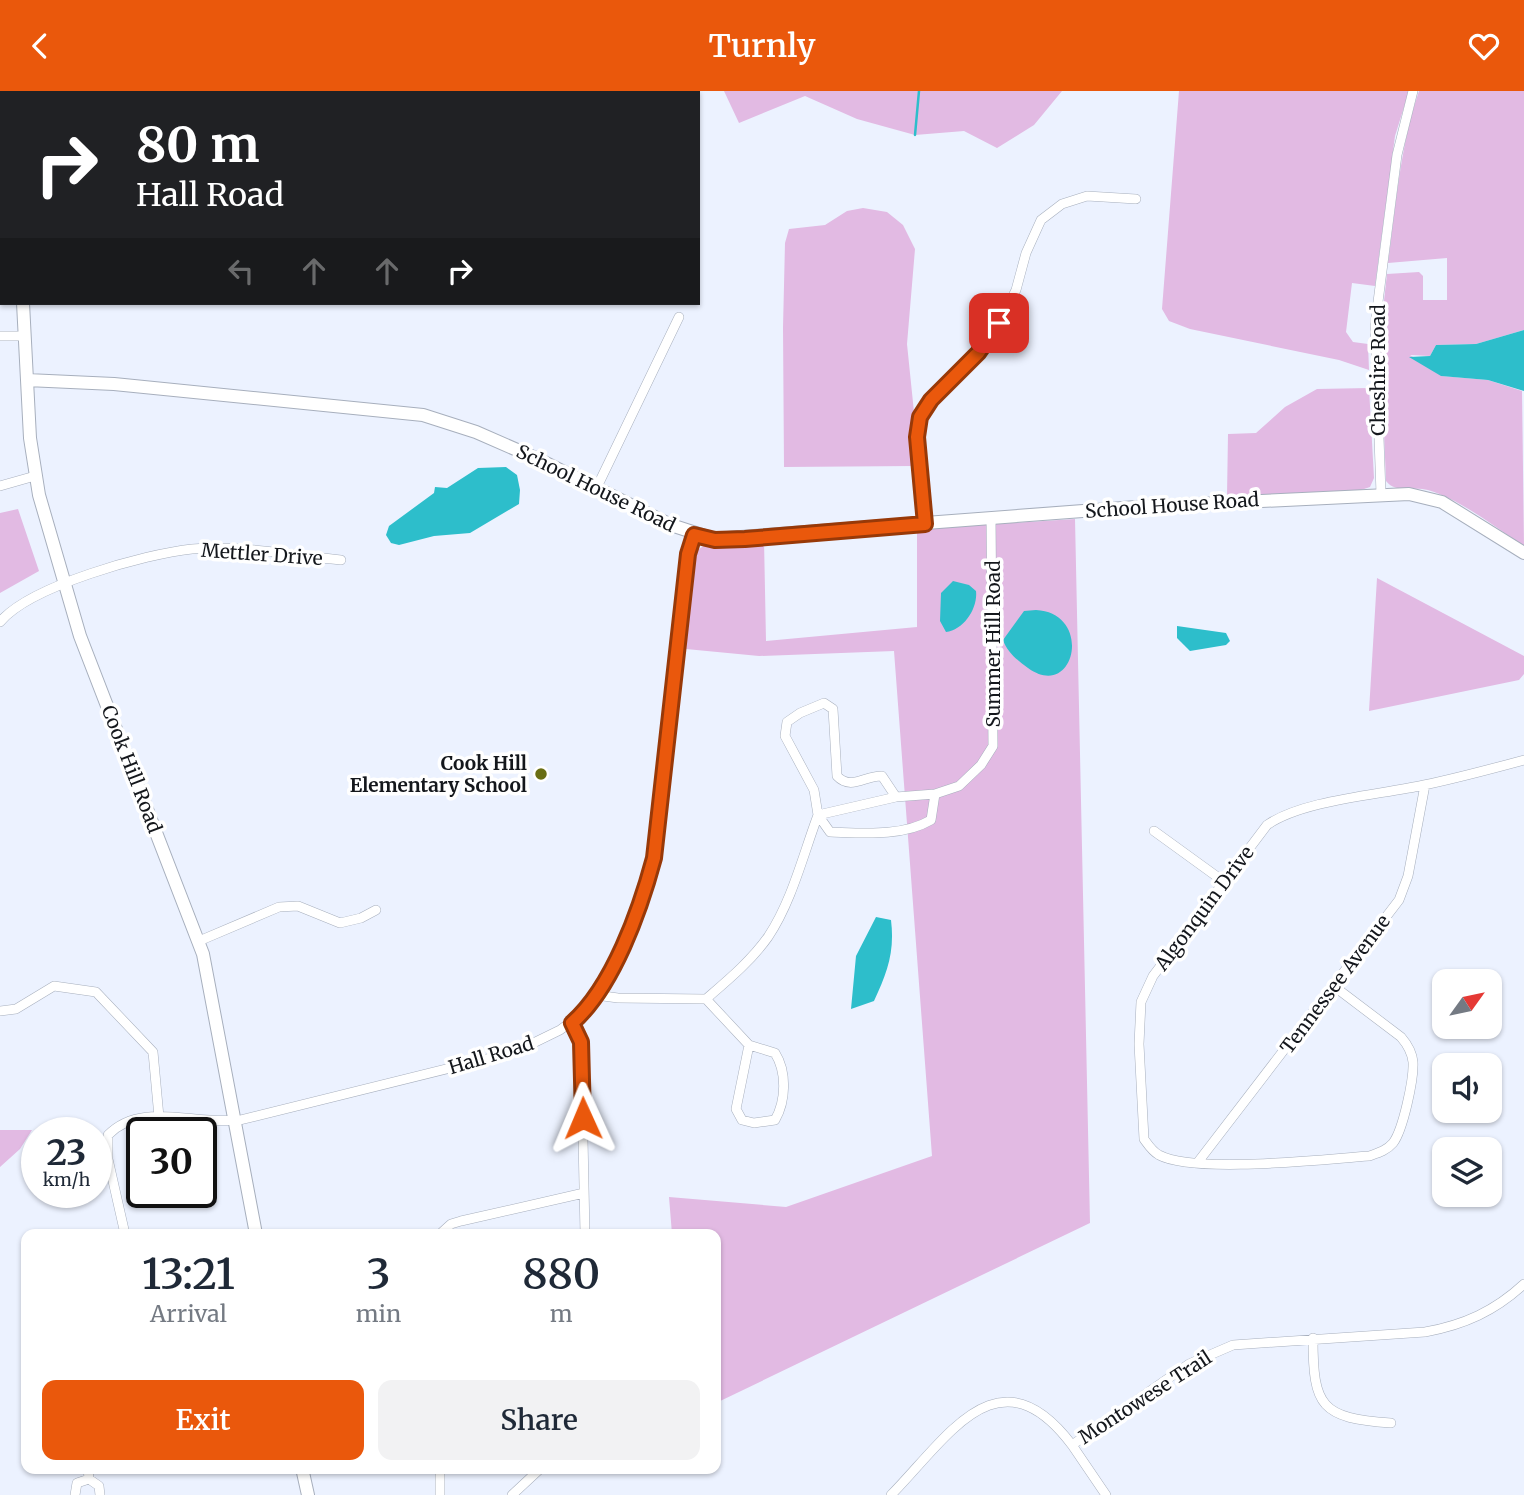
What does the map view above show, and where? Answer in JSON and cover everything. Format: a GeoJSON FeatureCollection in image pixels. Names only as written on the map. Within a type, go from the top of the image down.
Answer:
{"type":"FeatureCollection","features":[{"type":"Feature","properties":{"kind":"street","name":"Cheshire Road"},"geometry":{"type":"LineString","coordinates":[[1381,494],[1375,325],[1397,155],[1413,91]]}},
{"type":"Feature","properties":{"kind":"street"},"geometry":{"type":"LineString","coordinates":[[925,524],[917,437],[920,417],[931,400],[978,353],[999,323],[1016,290],[1026,253],[1041,219],[1062,204],[1087,197],[1136,199]]}},
{"type":"Feature","properties":{"kind":"street","name":"Cook Hill Road"},"geometry":{"type":"LineString","coordinates":[[23,305],[35,476],[63,585],[89,659],[199,941],[212,988],[255,1229]]}},
{"type":"Feature","properties":{"kind":"street"},"geometry":{"type":"LineString","coordinates":[[597,487],[679,317]]}},
{"type":"Feature","properties":{"kind":"street"},"geometry":{"type":"LineString","coordinates":[[0,336],[24,336]]}},
{"type":"Feature","properties":{"kind":"street","name":"School House Road"},"geometry":{"type":"LineString","coordinates":[[27,380],[86,382],[412,413],[476,432],[694,535],[715,540],[1218,502],[1381,494]]}},
{"type":"Feature","properties":{"kind":"street"},"geometry":{"type":"LineString","coordinates":[[0,487],[35,476]]}},
{"type":"Feature","properties":{"kind":"street"},"geometry":{"type":"LineString","coordinates":[[1381,494],[1409,494],[1434,499],[1524,552]]}},
{"type":"Feature","properties":{"kind":"street","name":"Summer Hill Road"},"geometry":{"type":"LineString","coordinates":[[818,815],[896,797],[935,795],[959,786],[981,765],[993,745],[991,518]]}},
{"type":"Feature","properties":{"kind":"street","name":"Hall Road"},"geometry":{"type":"LineString","coordinates":[[217,1121],[236,1120],[515,1052],[572,1023],[596,995],[639,907],[654,858],[688,554],[694,535]]}},
{"type":"Feature","properties":{"kind":"street","name":"Mettler Drive"},"geometry":{"type":"LineString","coordinates":[[0,622],[23,602],[63,585],[135,562],[192,549],[341,560]]}},
{"type":"Feature","properties":{"kind":"street"},"geometry":{"type":"LineString","coordinates":[[896,797],[882,776],[852,784],[843,782],[838,776],[833,709],[824,703],[787,722],[785,736],[814,790],[818,815],[830,832],[876,833],[921,826],[931,820],[935,795]]}},
{"type":"Feature","properties":{"kind":"street","name":"Algonquin Drive"},"geometry":{"type":"LineString","coordinates":[[1335,986],[1402,1037],[1413,1060],[1412,1075],[1394,1142],[1384,1151],[1368,1156],[1277,1163],[1198,1162],[1161,1156],[1144,1139],[1139,1044],[1141,1002],[1153,975],[1267,825],[1280,816],[1524,760]]}},
{"type":"Feature","properties":{"kind":"street","name":"Tennessee Avenue"},"geometry":{"type":"LineString","coordinates":[[1198,1162],[1399,899],[1408,876],[1424,785]]}},
{"type":"Feature","properties":{"kind":"street"},"geometry":{"type":"LineString","coordinates":[[596,995],[669,1000],[706,999],[739,971],[766,939],[783,909],[818,815]]}},
{"type":"Feature","properties":{"kind":"street"},"geometry":{"type":"LineString","coordinates":[[1154,831],[1223,881]]}},
{"type":"Feature","properties":{"kind":"street"},"geometry":{"type":"LineString","coordinates":[[199,941],[279,907],[298,906],[340,923],[376,910]]}},
{"type":"Feature","properties":{"kind":"street"},"geometry":{"type":"LineString","coordinates":[[0,1011],[16,1009],[54,986],[96,992],[153,1052],[159,1117]]}},
{"type":"Feature","properties":{"kind":"street"},"geometry":{"type":"LineString","coordinates":[[706,999],[749,1045],[775,1053],[781,1063],[784,1105],[775,1120],[754,1123],[742,1120],[736,1109],[749,1045]]}},
{"type":"Feature","properties":{"kind":"street"},"geometry":{"type":"LineString","coordinates":[[572,1023],[581,1042],[585,1229]]}},
{"type":"Feature","properties":{"kind":"street","name":"Hall Road"},"geometry":{"type":"LineString","coordinates":[[124,1229],[108,1159],[108,1135],[120,1123],[126,1121]]}},
{"type":"Feature","properties":{"kind":"street"},"geometry":{"type":"LineString","coordinates":[[446,1229],[461,1221],[584,1193]]}},
{"type":"Feature","properties":{"kind":"street","name":"Montowese Trail"},"geometry":{"type":"LineString","coordinates":[[891,1495],[971,1412],[988,1403],[1012,1400],[1036,1407],[1055,1423],[1072,1445],[1209,1354],[1233,1345],[1258,1341],[1425,1332],[1450,1327],[1483,1315],[1507,1300],[1524,1284]]}},
{"type":"Feature","properties":{"kind":"street"},"geometry":{"type":"LineString","coordinates":[[1312,1338],[1313,1376],[1320,1397],[1332,1410],[1350,1420],[1391,1423]]}},
{"type":"Feature","properties":{"kind":"street"},"geometry":{"type":"LineString","coordinates":[[1072,1445],[1106,1495]]}},
{"type":"Feature","properties":{"kind":"street"},"geometry":{"type":"LineString","coordinates":[[89,1474],[89,1479],[99,1486],[100,1495]]}},
{"type":"Feature","properties":{"kind":"street"},"geometry":{"type":"LineString","coordinates":[[303,1474],[308,1495]]}},
{"type":"Feature","properties":{"kind":"street"},"geometry":{"type":"LineString","coordinates":[[440,1474],[440,1495]]}},
{"type":"Feature","properties":{"kind":"street"},"geometry":{"type":"LineString","coordinates":[[512,1495],[535,1474]]}},
{"type":"Feature","properties":{"kind":"street"},"geometry":{"type":"LineString","coordinates":[[75,1495],[77,1483],[89,1479]]}},
{"type":"Feature","properties":{"kind":"shaded area"},"geometry":{"type":"Polygon","coordinates":[[[724,91],[1062,91],[1034,125],[997,148],[964,131],[915,135],[857,119],[805,96],[739,123],[724,91]]]}},
{"type":"Feature","properties":{"kind":"shaded area"},"geometry":{"type":"Polygon","coordinates":[[[1179,91],[1409,91],[1395,136],[1375,286],[1352,283],[1346,332],[1353,342],[1368,344],[1369,370],[1339,360],[1190,329],[1169,321],[1162,309],[1179,91]]]}},
{"type":"Feature","properties":{"kind":"shaded area"},"geometry":{"type":"Polygon","coordinates":[[[1419,91],[1524,91],[1524,330],[1476,344],[1436,345],[1430,356],[1410,355],[1442,376],[1488,380],[1522,391],[1524,546],[1441,494],[1422,489],[1400,489],[1386,481],[1380,336],[1387,274],[1419,272],[1423,276],[1423,300],[1447,300],[1447,258],[1388,263],[1403,155],[1419,91]]]}},
{"type":"Feature","properties":{"kind":"shaded area"},"geometry":{"type":"Polygon","coordinates":[[[863,208],[887,212],[903,225],[915,249],[907,344],[915,422],[914,466],[784,467],[783,328],[785,243],[789,229],[825,225],[847,211],[863,208]]]}},
{"type":"Feature","properties":{"kind":"shaded area"},"geometry":{"type":"Polygon","coordinates":[[[1369,388],[1374,478],[1370,487],[1361,490],[1227,496],[1228,434],[1256,433],[1285,407],[1317,389],[1369,388]]]}},
{"type":"Feature","properties":{"kind":"shaded area"},"geometry":{"type":"Polygon","coordinates":[[[18,509],[39,571],[0,593],[0,513],[18,509]]]}},
{"type":"Feature","properties":{"kind":"shaded area"},"geometry":{"type":"Polygon","coordinates":[[[1075,519],[1090,1223],[721,1401],[721,1229],[672,1229],[669,1197],[786,1207],[932,1156],[894,651],[759,656],[686,649],[696,551],[705,545],[764,540],[766,641],[917,627],[917,529],[1075,519]]]}},
{"type":"Feature","properties":{"kind":"shaded area"},"geometry":{"type":"Polygon","coordinates":[[[1377,578],[1524,656],[1524,674],[1519,680],[1369,711],[1377,578]]]}},
{"type":"Feature","properties":{"kind":"shaded area"},"geometry":{"type":"Polygon","coordinates":[[[0,1130],[21,1130],[21,1147],[0,1167],[0,1130]]]}},
{"type":"Feature","properties":{"kind":"water"},"geometry":{"type":"Polygon","coordinates":[[[1524,330],[1524,391],[1488,380],[1441,376],[1409,357],[1430,356],[1436,345],[1476,344],[1524,330]]]}},
{"type":"Feature","properties":{"kind":"water"},"geometry":{"type":"Polygon","coordinates":[[[506,467],[517,475],[519,504],[470,533],[434,536],[399,545],[391,543],[386,535],[389,526],[434,493],[435,487],[447,488],[478,468],[506,467]]]}},
{"type":"Feature","properties":{"kind":"water"},"geometry":{"type":"Polygon","coordinates":[[[953,581],[969,585],[976,591],[976,598],[964,623],[946,632],[940,621],[941,593],[953,581]]]}},
{"type":"Feature","properties":{"kind":"water"},"geometry":{"type":"Polygon","coordinates":[[[1036,610],[1054,615],[1066,625],[1071,639],[1071,653],[1066,665],[1057,674],[1044,675],[1028,668],[1010,652],[1003,640],[1024,611],[1036,610]]]}},
{"type":"Feature","properties":{"kind":"water"},"geometry":{"type":"Polygon","coordinates":[[[1177,626],[1226,633],[1230,641],[1226,645],[1190,651],[1177,638],[1177,626]]]}},
{"type":"Feature","properties":{"kind":"water"},"geometry":{"type":"Polygon","coordinates":[[[876,917],[891,920],[889,962],[874,1001],[851,1009],[856,956],[876,917]]]}},
{"type":"Feature","properties":{"kind":"waterway"},"geometry":{"type":"LineString","coordinates":[[915,135],[919,91]]}},
{"type":"Feature","properties":{"kind":"place","name":"Cook Hill Elementary School"},"geometry":{"type":"Point","coordinates":[541,774]}},
{"type":"Feature","properties":{"kind":"route"},"geometry":{"type":"LineString","coordinates":[[583,1118],[581,1042],[572,1023],[596,995],[622,945],[647,886],[660,819],[688,554],[694,535],[726,540],[925,524],[917,437],[920,417],[931,400],[978,353],[999,323]]}}]}
